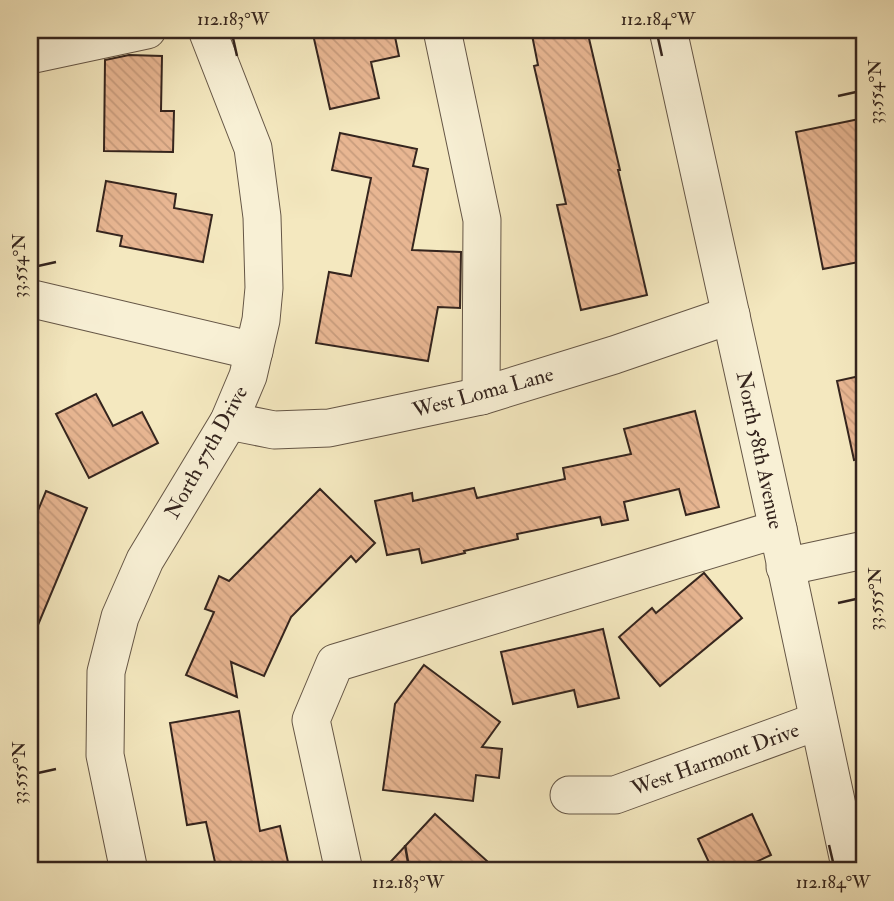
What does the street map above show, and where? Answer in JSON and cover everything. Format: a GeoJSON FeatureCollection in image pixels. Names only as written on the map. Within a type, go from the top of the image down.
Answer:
{"type":"FeatureCollection","features":[{"type":"Feature","properties":{"kind":"street"},"geometry":{"type":"LineString","coordinates":[[30,55],[147,30]]}},
{"type":"Feature","properties":{"kind":"street","name":"North 57th Drive"},"geometry":{"type":"LineString","coordinates":[[129,871],[105,755],[106,672],[120,617],[145,559],[229,421],[248,376],[261,320],[264,288],[262,217],[253,149],[207,30]]}},
{"type":"Feature","properties":{"kind":"street"},"geometry":{"type":"LineString","coordinates":[[442,30],[482,219],[481,396]]}},
{"type":"Feature","properties":{"kind":"street","name":"North 58th Avenue"},"geometry":{"type":"LineString","coordinates":[[668,30],[778,528],[850,871]]}},
{"type":"Feature","properties":{"kind":"street"},"geometry":{"type":"LineString","coordinates":[[33,299],[254,351]]}},
{"type":"Feature","properties":{"kind":"street","name":"West Loma Lane"},"geometry":{"type":"LineString","coordinates":[[229,421],[274,430],[329,428],[481,396],[731,315]]}},
{"type":"Feature","properties":{"kind":"street"},"geometry":{"type":"LineString","coordinates":[[344,871],[311,720],[335,663],[778,528]]}},
{"type":"Feature","properties":{"kind":"street"},"geometry":{"type":"LineString","coordinates":[[785,567],[864,550]]}},
{"type":"Feature","properties":{"kind":"street","name":"West Harmont Drive"},"geometry":{"type":"LineString","coordinates":[[569,795],[615,795],[818,721]]}},
{"type":"Feature","properties":{"kind":"building"},"geometry":{"type":"Polygon","coordinates":[[[312,30],[376,30],[378,35],[394,32],[399,56],[371,62],[379,98],[330,109],[312,30]]]}},
{"type":"Feature","properties":{"kind":"building"},"geometry":{"type":"Polygon","coordinates":[[[531,30],[587,30],[647,295],[581,310],[557,205],[566,204],[534,66],[538,65],[531,30]]]}},
{"type":"Feature","properties":{"kind":"building"},"geometry":{"type":"Polygon","coordinates":[[[129,55],[162,56],[161,111],[174,111],[173,152],[104,151],[105,60],[129,55]]]}},
{"type":"Feature","properties":{"kind":"building"},"geometry":{"type":"Polygon","coordinates":[[[864,118],[864,261],[823,269],[796,132],[864,118]]]}},
{"type":"Feature","properties":{"kind":"building"},"geometry":{"type":"Polygon","coordinates":[[[340,133],[417,149],[413,166],[428,169],[412,250],[461,252],[460,308],[438,307],[428,361],[316,343],[329,272],[351,276],[371,178],[332,170],[340,133]]]}},
{"type":"Feature","properties":{"kind":"building"},"geometry":{"type":"Polygon","coordinates":[[[106,181],[176,194],[174,208],[212,215],[203,262],[120,246],[122,236],[97,231],[106,181]]]}},
{"type":"Feature","properties":{"kind":"building"},"geometry":{"type":"Polygon","coordinates":[[[864,375],[864,458],[854,460],[837,381],[864,375]]]}},
{"type":"Feature","properties":{"kind":"building"},"geometry":{"type":"Polygon","coordinates":[[[96,394],[113,426],[142,412],[158,443],[89,478],[56,414],[96,394]]]}},
{"type":"Feature","properties":{"kind":"building"},"geometry":{"type":"Polygon","coordinates":[[[695,411],[719,507],[686,515],[679,489],[624,502],[628,520],[602,525],[600,517],[517,534],[518,539],[422,563],[419,549],[387,555],[375,501],[412,493],[413,501],[474,488],[477,498],[565,479],[563,468],[631,454],[624,429],[695,411]]]}},
{"type":"Feature","properties":{"kind":"building"},"geometry":{"type":"Polygon","coordinates":[[[320,489],[375,543],[356,562],[351,556],[291,617],[264,676],[231,662],[237,697],[186,675],[214,612],[205,609],[219,576],[229,581],[320,489]]]}},
{"type":"Feature","properties":{"kind":"building"},"geometry":{"type":"Polygon","coordinates":[[[46,491],[87,508],[30,644],[30,530],[46,491]]]}},
{"type":"Feature","properties":{"kind":"building"},"geometry":{"type":"Polygon","coordinates":[[[704,573],[742,618],[660,686],[619,637],[652,608],[656,613],[704,573]]]}},
{"type":"Feature","properties":{"kind":"building"},"geometry":{"type":"Polygon","coordinates":[[[603,629],[619,698],[578,707],[574,690],[513,704],[501,652],[603,629]]]}},
{"type":"Feature","properties":{"kind":"building"},"geometry":{"type":"Polygon","coordinates":[[[424,665],[500,722],[482,747],[502,749],[499,778],[476,775],[473,801],[383,790],[395,704],[424,665]]]}},
{"type":"Feature","properties":{"kind":"building"},"geometry":{"type":"Polygon","coordinates":[[[239,711],[260,831],[280,826],[290,871],[217,871],[206,822],[187,825],[170,723],[239,711]]]}},
{"type":"Feature","properties":{"kind":"building"},"geometry":{"type":"Polygon","coordinates":[[[435,814],[498,871],[382,871],[435,814]]]}},
{"type":"Feature","properties":{"kind":"building"},"geometry":{"type":"Polygon","coordinates":[[[752,814],[771,855],[756,862],[760,871],[713,871],[698,839],[752,814]]]}}]}
